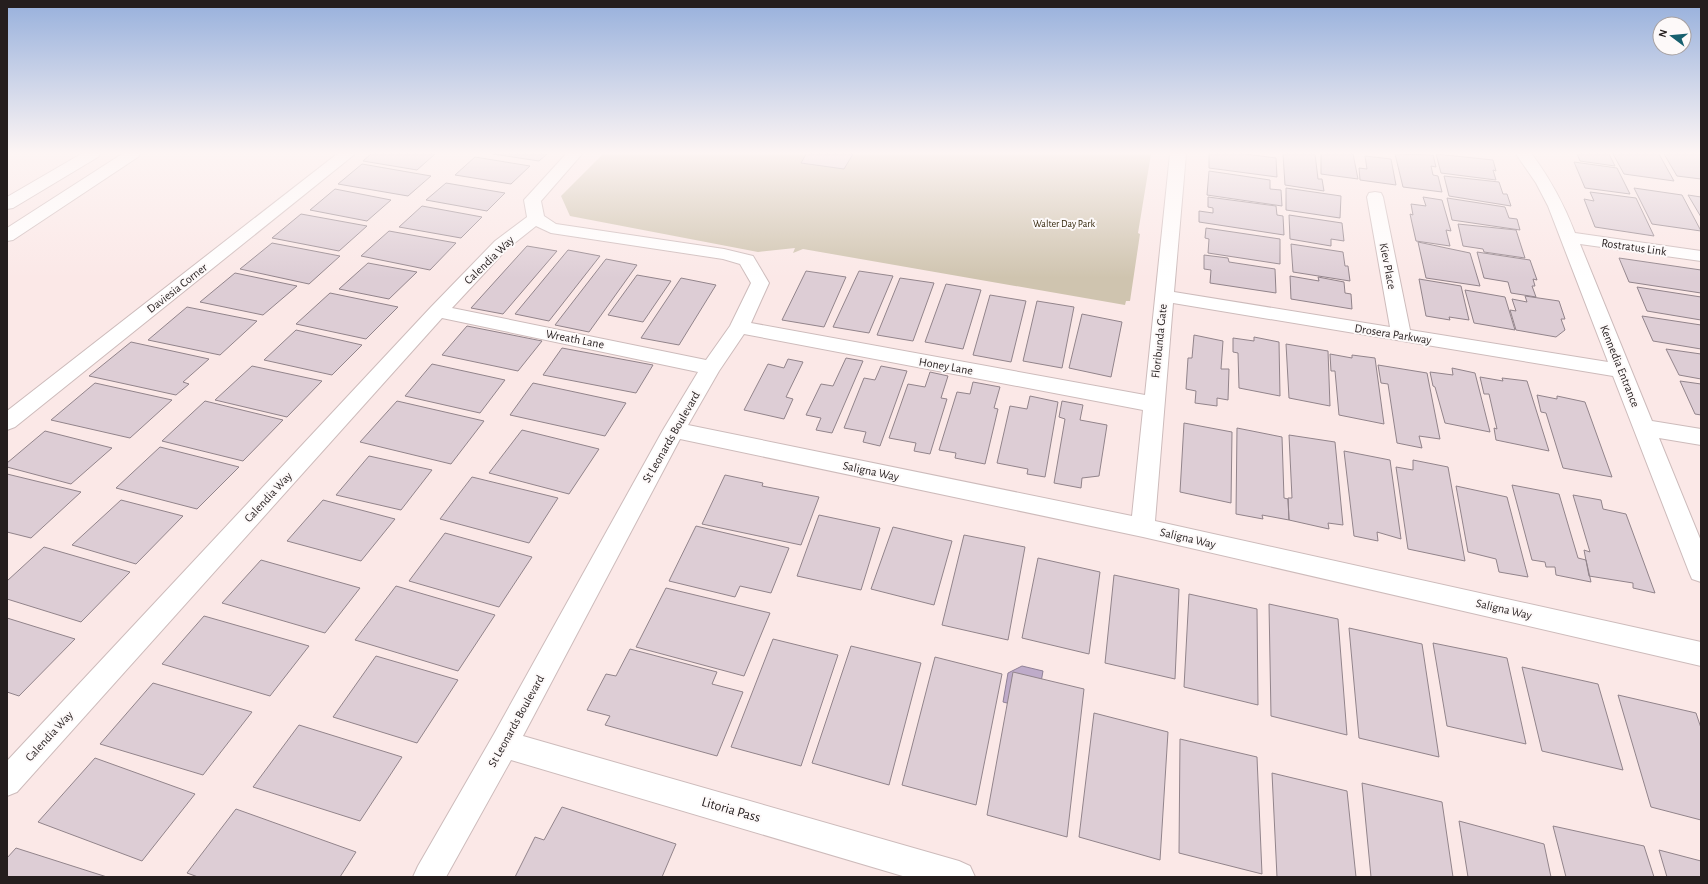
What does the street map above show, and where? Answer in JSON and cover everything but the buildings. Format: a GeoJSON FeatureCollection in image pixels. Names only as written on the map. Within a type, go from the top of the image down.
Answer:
{"type":"FeatureCollection","features":[{"type":"Feature","properties":{"kind":"street"},"geometry":{"type":"LineString","coordinates":[[7,204],[22,195]]}},
{"type":"Feature","properties":{"kind":"street"},"geometry":{"type":"LineString","coordinates":[[7,236],[69,195]]}},
{"type":"Feature","properties":{"kind":"street","name":"Daviesia Corner"},"geometry":{"type":"LineString","coordinates":[[7,422],[295,195]]}},
{"type":"Feature","properties":{"kind":"street"},"geometry":{"type":"LineString","coordinates":[[536,195],[532,200],[536,218]]}},
{"type":"Feature","properties":{"kind":"street","name":"Floribunda Gate"},"geometry":{"type":"LineString","coordinates":[[1142,528],[1174,195]]}},
{"type":"Feature","properties":{"kind":"street","name":"Kennedia Entrance"},"geometry":{"type":"LineString","coordinates":[[1549,195],[1556,206],[1701,572]]}},
{"type":"Feature","properties":{"kind":"street","name":"Kiev Place"},"geometry":{"type":"LineString","coordinates":[[1374,197],[1401,335]]}},
{"type":"Feature","properties":{"kind":"street","name":"Calendia Way"},"geometry":{"type":"LineString","coordinates":[[7,782],[438,311],[501,245],[536,218]]}},
{"type":"Feature","properties":{"kind":"street","name":"St Leonards Boulevard"},"geometry":{"type":"LineString","coordinates":[[429,877],[504,744],[674,430],[711,368],[738,327],[760,283],[747,260],[724,254],[551,228],[536,218]]}},
{"type":"Feature","properties":{"kind":"street","name":"Rostratus Link"},"geometry":{"type":"LineString","coordinates":[[1567,237],[1701,256]]}},
{"type":"Feature","properties":{"kind":"street","name":"Drosera Parkway"},"geometry":{"type":"LineString","coordinates":[[1164,296],[1622,371]]}},
{"type":"Feature","properties":{"kind":"street","name":"Wreath Lane"},"geometry":{"type":"LineString","coordinates":[[438,311],[711,368]]}},
{"type":"Feature","properties":{"kind":"street","name":"Honey Lane"},"geometry":{"type":"LineString","coordinates":[[738,327],[1153,404]]}},
{"type":"Feature","properties":{"kind":"street"},"geometry":{"type":"LineString","coordinates":[[1645,428],[1701,437]]}},
{"type":"Feature","properties":{"kind":"street","name":"Saligna Way"},"geometry":{"type":"LineString","coordinates":[[674,430],[1142,528],[1701,654]]}},
{"type":"Feature","properties":{"kind":"street","name":"Litoria Pass"},"geometry":{"type":"LineString","coordinates":[[504,744],[959,877]]}},
{"type":"Feature","properties":{"kind":"green space","name":"Walter Day Park"},"geometry":{"type":"Polygon","coordinates":[[[1144,195],[1130,301],[1126,301],[1125,305],[803,249],[793,253],[795,248],[758,252],[570,216],[561,196],[1144,195]]]}},
{"type":"Feature","properties":{"kind":"shaded area"},"geometry":{"type":"Polygon","coordinates":[[[1022,666],[1043,671],[1040,688],[1023,707],[1003,702],[1008,673],[1022,666]]]}}]}
